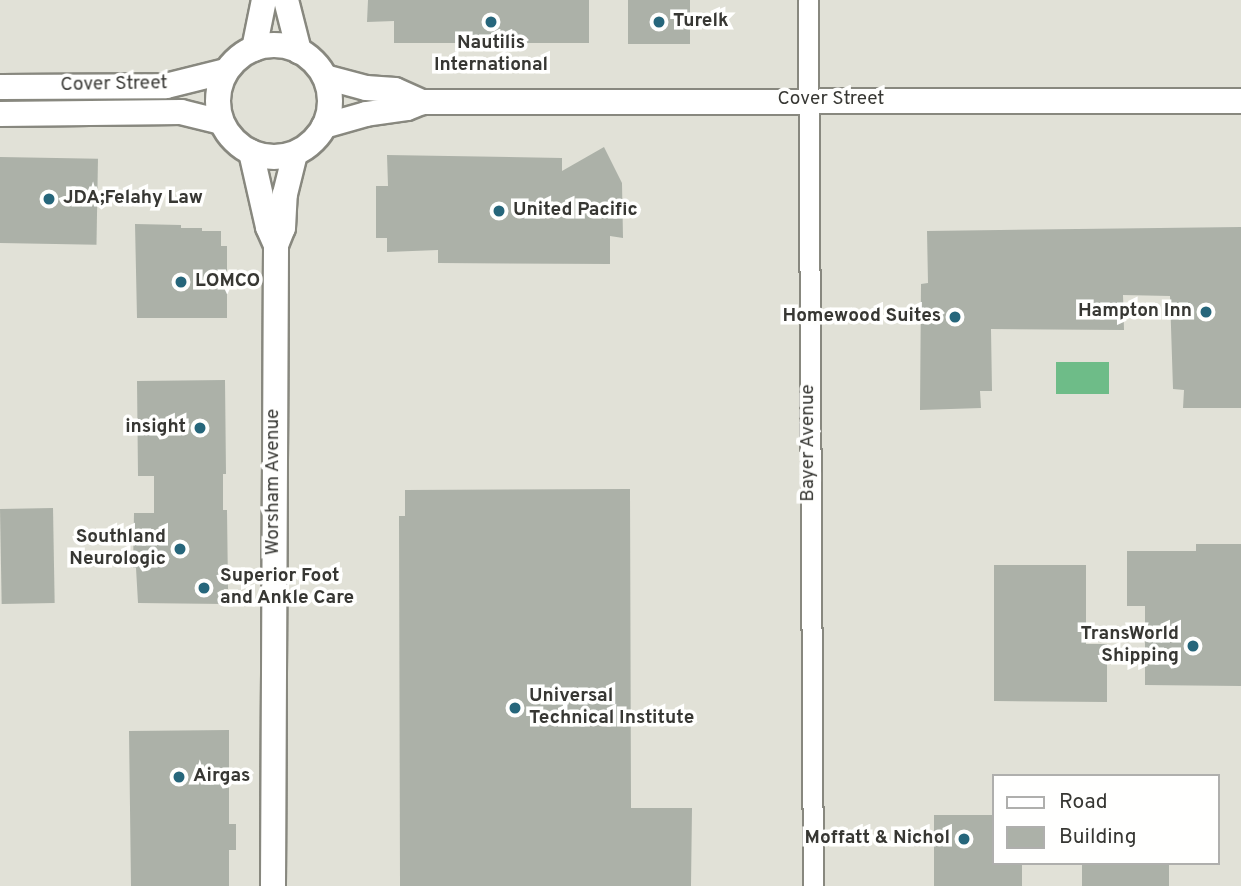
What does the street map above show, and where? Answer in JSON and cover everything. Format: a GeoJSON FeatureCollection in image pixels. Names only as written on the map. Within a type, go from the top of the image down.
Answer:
{"type":"FeatureCollection","features":[{"type":"Feature","properties":{"kind":"street"},"geometry":{"type":"LineString","coordinates":[[254,49],[264,0]]}},
{"type":"Feature","properties":{"kind":"street"},"geometry":{"type":"LineString","coordinates":[[286,0],[298,37],[299,51]]}},
{"type":"Feature","properties":{"kind":"street","name":"Bayer Avenue"},"geometry":{"type":"LineString","coordinates":[[808,0],[813,886]]}},
{"type":"Feature","properties":{"kind":"street"},"geometry":{"type":"LineString","coordinates":[[269,45],[299,51],[309,57],[325,77],[330,102],[324,126],[307,147],[295,154],[265,157],[251,152],[228,134],[221,122],[219,88],[226,72],[243,54],[254,49],[269,45]]}},
{"type":"Feature","properties":{"kind":"street","name":"Cover Street"},"geometry":{"type":"LineString","coordinates":[[0,87],[166,86],[226,72]]}},
{"type":"Feature","properties":{"kind":"street","name":"Cover Street"},"geometry":{"type":"LineString","coordinates":[[325,77],[366,88],[395,90],[422,102]]}},
{"type":"Feature","properties":{"kind":"street","name":"Cover Street"},"geometry":{"type":"LineString","coordinates":[[324,126],[386,109],[407,108],[422,102],[810,99],[1241,101]]}},
{"type":"Feature","properties":{"kind":"street","name":"Cover Street"},"geometry":{"type":"LineString","coordinates":[[0,114],[180,112],[221,122]]}},
{"type":"Feature","properties":{"kind":"street","name":"Worsham Avenue"},"geometry":{"type":"LineString","coordinates":[[251,152],[268,227],[276,245]]}},
{"type":"Feature","properties":{"kind":"street","name":"Worsham Avenue"},"geometry":{"type":"LineString","coordinates":[[273,886],[276,245],[282,228],[285,194],[295,154]]}},
{"type":"Feature","properties":{"kind":"shaded area"},"geometry":{"type":"Polygon","coordinates":[[[1056,362],[1109,362],[1109,394],[1056,394],[1056,362]]]}},
{"type":"Feature","properties":{"kind":"building","name":"Nautilis International"},"geometry":{"type":"Polygon","coordinates":[[[368,0],[589,0],[589,43],[394,43],[394,21],[367,22],[368,0]]]}},
{"type":"Feature","properties":{"kind":"building","name":"Turelk"},"geometry":{"type":"Polygon","coordinates":[[[628,0],[690,0],[690,44],[628,44],[628,0]]]}},
{"type":"Feature","properties":{"kind":"building","name":"United Pacific"},"geometry":{"type":"Polygon","coordinates":[[[604,147],[622,183],[623,238],[610,236],[610,264],[438,263],[438,250],[387,252],[387,238],[376,238],[376,186],[388,186],[387,155],[562,158],[562,171],[604,147]]]}},
{"type":"Feature","properties":{"kind":"building","name":"JDA;Felahy Law"},"geometry":{"type":"Polygon","coordinates":[[[0,157],[98,159],[96,245],[0,243],[0,157]]]}},
{"type":"Feature","properties":{"kind":"building","name":"LOMCO"},"geometry":{"type":"Polygon","coordinates":[[[135,224],[181,225],[181,228],[221,231],[221,246],[227,246],[227,318],[137,318],[135,224]]]}},
{"type":"Feature","properties":{"kind":"building"},"geometry":{"type":"Polygon","coordinates":[[[1241,227],[1241,408],[1183,408],[1184,390],[1173,389],[1170,296],[1123,295],[1124,330],[991,329],[992,391],[980,391],[981,408],[920,410],[921,284],[928,283],[927,231],[1241,227]]]}},
{"type":"Feature","properties":{"kind":"building"},"geometry":{"type":"Polygon","coordinates":[[[225,380],[226,474],[223,474],[223,510],[227,510],[228,589],[224,589],[224,604],[138,603],[136,568],[133,568],[134,513],[154,513],[154,476],[138,476],[137,381],[225,380]]]}},
{"type":"Feature","properties":{"kind":"building","name":"Universal Technical Institute"},"geometry":{"type":"Polygon","coordinates":[[[630,489],[631,808],[692,808],[691,886],[400,886],[399,516],[405,516],[405,490],[630,489]]]}},
{"type":"Feature","properties":{"kind":"building"},"geometry":{"type":"Polygon","coordinates":[[[53,508],[55,603],[2,604],[0,509],[53,508]]]}},
{"type":"Feature","properties":{"kind":"building","name":"TransWorld Shipping"},"geometry":{"type":"Polygon","coordinates":[[[1196,544],[1241,544],[1241,686],[1145,685],[1145,606],[1127,606],[1127,551],[1196,551],[1196,544]]]}},
{"type":"Feature","properties":{"kind":"building"},"geometry":{"type":"Polygon","coordinates":[[[994,565],[1086,565],[1086,644],[1107,644],[1107,702],[994,701],[994,565]]]}},
{"type":"Feature","properties":{"kind":"building","name":"Airgas"},"geometry":{"type":"Polygon","coordinates":[[[229,730],[229,824],[236,824],[236,850],[229,850],[229,886],[131,886],[129,731],[229,730]]]}},
{"type":"Feature","properties":{"kind":"building","name":"Moffatt & Nichol"},"geometry":{"type":"Polygon","coordinates":[[[934,815],[992,815],[992,865],[1022,865],[1022,886],[934,886],[934,815]]]}},
{"type":"Feature","properties":{"kind":"building"},"geometry":{"type":"Polygon","coordinates":[[[1082,865],[1169,865],[1169,886],[1082,886],[1082,865]]]}},
{"type":"Feature","properties":{"kind":"place","name":"Nautilis International"},"geometry":{"type":"Point","coordinates":[491,22]}},
{"type":"Feature","properties":{"kind":"place","name":"Turelk"},"geometry":{"type":"Point","coordinates":[659,22]}},
{"type":"Feature","properties":{"kind":"place","name":"JDA;Felahy Law"},"geometry":{"type":"Point","coordinates":[49,199]}},
{"type":"Feature","properties":{"kind":"place","name":"United Pacific"},"geometry":{"type":"Point","coordinates":[499,211]}},
{"type":"Feature","properties":{"kind":"place","name":"LOMCO"},"geometry":{"type":"Point","coordinates":[181,282]}},
{"type":"Feature","properties":{"kind":"place","name":"Hampton Inn"},"geometry":{"type":"Point","coordinates":[1206,312]}},
{"type":"Feature","properties":{"kind":"place","name":"Homewood Suites"},"geometry":{"type":"Point","coordinates":[955,317]}},
{"type":"Feature","properties":{"kind":"place","name":"insight"},"geometry":{"type":"Point","coordinates":[200,428]}},
{"type":"Feature","properties":{"kind":"place","name":"Southland Neurologic"},"geometry":{"type":"Point","coordinates":[180,549]}},
{"type":"Feature","properties":{"kind":"place","name":"Superior Foot and Ankle Care"},"geometry":{"type":"Point","coordinates":[204,588]}},
{"type":"Feature","properties":{"kind":"place","name":"TransWorld Shipping"},"geometry":{"type":"Point","coordinates":[1193,646]}},
{"type":"Feature","properties":{"kind":"place","name":"Universal Technical Institute"},"geometry":{"type":"Point","coordinates":[515,708]}},
{"type":"Feature","properties":{"kind":"place","name":"Airgas"},"geometry":{"type":"Point","coordinates":[179,777]}},
{"type":"Feature","properties":{"kind":"place","name":"Moffatt & Nichol"},"geometry":{"type":"Point","coordinates":[964,839]}}]}
